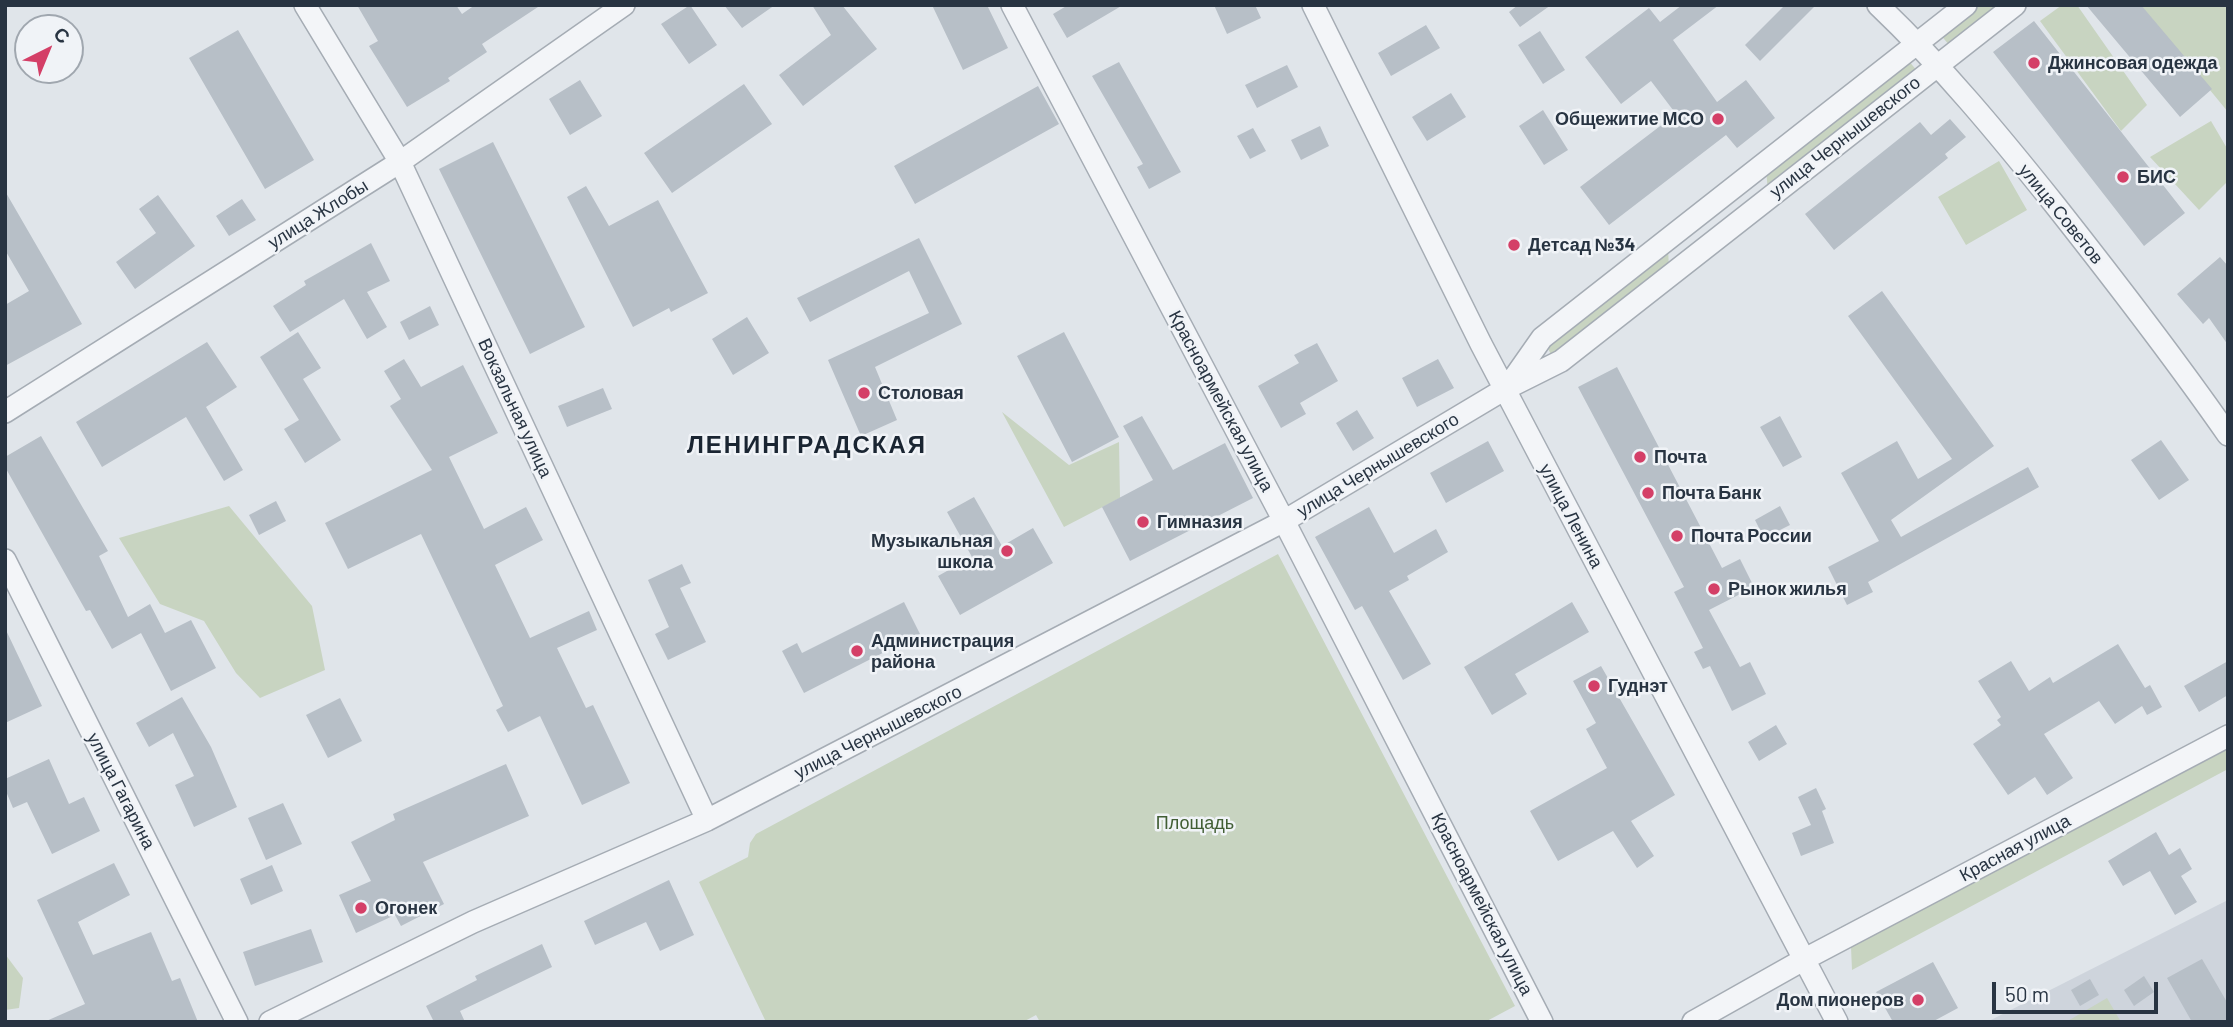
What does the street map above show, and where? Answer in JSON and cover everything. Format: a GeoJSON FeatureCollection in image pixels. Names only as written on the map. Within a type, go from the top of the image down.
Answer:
{"type":"FeatureCollection","features":[{"type":"Feature","properties":{"kind":"street","name":"Вокзальная улица"},"geometry":{"type":"LineString","coordinates":[[305,5],[400,163],[707,820]]}},
{"type":"Feature","properties":{"kind":"street","name":"улица Жлобы"},"geometry":{"type":"LineString","coordinates":[[5,412],[400,163],[624,5]]}},
{"type":"Feature","properties":{"kind":"street","name":"Красноармейская улица"},"geometry":{"type":"LineString","coordinates":[[1012,5],[1284,521],[1542,1022]]}},
{"type":"Feature","properties":{"kind":"street","name":"улица Ленина"},"geometry":{"type":"LineString","coordinates":[[1313,5],[1505,389],[1837,1022]]}},
{"type":"Feature","properties":{"kind":"street","name":"улица Советов"},"geometry":{"type":"LineString","coordinates":[[1878,5],[1938,63],[2150,324],[2228,436]]}},
{"type":"Feature","properties":{"kind":"street","name":"улица Чернышевского"},"geometry":{"type":"LineString","coordinates":[[1505,389],[1542,338],[1966,5]]}},
{"type":"Feature","properties":{"kind":"street","name":"улица Чернышевского"},"geometry":{"type":"LineString","coordinates":[[270,1022],[473,922],[707,820],[1284,521],[1505,389],[1561,361],[2015,5]]}},
{"type":"Feature","properties":{"kind":"street","name":"улица Гагарина"},"geometry":{"type":"LineString","coordinates":[[5,561],[237,1022]]}},
{"type":"Feature","properties":{"kind":"street","name":"Красная улица"},"geometry":{"type":"LineString","coordinates":[[1693,1022],[1803,960],[2228,736]]}},
{"type":"Feature","properties":{"kind":"shaded area"},"geometry":{"type":"Polygon","coordinates":[[[2228,900],[2228,1022],[1987,1022],[2216,906],[2228,900]]]}},
{"type":"Feature","properties":{"kind":"green space"},"geometry":{"type":"Polygon","coordinates":[[[1975,5],[2004,5],[1950,46],[1939,33],[1975,5]]]}},
{"type":"Feature","properties":{"kind":"green space"},"geometry":{"type":"Polygon","coordinates":[[[2062,5],[2077,5],[2147,105],[2121,131],[2040,21],[2062,5]]]}},
{"type":"Feature","properties":{"kind":"green space"},"geometry":{"type":"Polygon","coordinates":[[[2140,5],[2228,5],[2228,112],[2140,5]]]}},
{"type":"Feature","properties":{"kind":"green space"},"geometry":{"type":"Polygon","coordinates":[[[1907,59],[1919,73],[1768,193],[1766,168],[1907,59]]]}},
{"type":"Feature","properties":{"kind":"green space"},"geometry":{"type":"Polygon","coordinates":[[[2211,121],[2228,150],[2228,181],[2199,210],[2150,157],[2211,121]]]}},
{"type":"Feature","properties":{"kind":"green space"},"geometry":{"type":"Polygon","coordinates":[[[1999,161],[2027,210],[1966,245],[1938,197],[1999,161]]]}},
{"type":"Feature","properties":{"kind":"green space"},"geometry":{"type":"Polygon","coordinates":[[[1668,248],[1669,269],[1553,359],[1546,344],[1668,248]]]}},
{"type":"Feature","properties":{"kind":"green space"},"geometry":{"type":"Polygon","coordinates":[[[1002,412],[1069,465],[1119,442],[1120,498],[1064,527],[1002,412]]]}},
{"type":"Feature","properties":{"kind":"green space"},"geometry":{"type":"Polygon","coordinates":[[[229,506],[312,606],[325,670],[260,698],[236,673],[204,621],[160,604],[119,538],[229,506]]]}},
{"type":"Feature","properties":{"kind":"green space","name":"Площадь"},"geometry":{"type":"Polygon","coordinates":[[[1278,554],[1515,1006],[1485,1022],[1040,1022],[1036,1015],[1023,1022],[766,1022],[699,882],[748,857],[750,843],[756,834],[1278,554]]]}},
{"type":"Feature","properties":{"kind":"green space"},"geometry":{"type":"Polygon","coordinates":[[[2228,749],[2228,769],[1852,970],[1851,947],[2228,749]]]}},
{"type":"Feature","properties":{"kind":"green space"},"geometry":{"type":"Polygon","coordinates":[[[5,954],[23,978],[19,1008],[5,1010],[5,954]]]}},
{"type":"Feature","properties":{"kind":"green space"},"geometry":{"type":"Polygon","coordinates":[[[2107,998],[2121,1022],[2066,1022],[2107,998]]]}},
{"type":"Feature","properties":{"kind":"building"},"geometry":{"type":"Polygon","coordinates":[[[357,5],[456,5],[462,14],[475,5],[541,5],[482,44],[487,52],[448,78],[450,81],[407,107],[369,46],[378,41],[357,5]]]}},
{"type":"Feature","properties":{"kind":"building"},"geometry":{"type":"Polygon","coordinates":[[[690,5],[717,45],[689,64],[661,24],[690,5]]]}},
{"type":"Feature","properties":{"kind":"building"},"geometry":{"type":"Polygon","coordinates":[[[724,5],[775,5],[742,28],[724,5]]]}},
{"type":"Feature","properties":{"kind":"building"},"geometry":{"type":"Polygon","coordinates":[[[812,5],[842,5],[877,49],[803,106],[779,75],[831,35],[812,5]]]}},
{"type":"Feature","properties":{"kind":"building"},"geometry":{"type":"Polygon","coordinates":[[[932,5],[987,5],[1008,48],[963,70],[932,5]]]}},
{"type":"Feature","properties":{"kind":"building"},"geometry":{"type":"Polygon","coordinates":[[[1068,5],[1123,5],[1067,38],[1053,14],[1068,5]]]}},
{"type":"Feature","properties":{"kind":"building"},"geometry":{"type":"Polygon","coordinates":[[[1214,5],[1255,5],[1261,18],[1227,34],[1214,5]]]}},
{"type":"Feature","properties":{"kind":"building"},"geometry":{"type":"Polygon","coordinates":[[[1518,5],[1551,5],[1520,27],[1509,12],[1518,5]]]}},
{"type":"Feature","properties":{"kind":"building","name":"Общежитие МСО"},"geometry":{"type":"Polygon","coordinates":[[[1682,5],[1719,5],[1673,40],[1717,102],[1746,80],[1775,118],[1737,148],[1726,135],[1609,225],[1580,187],[1676,114],[1651,81],[1621,104],[1585,57],[1649,8],[1660,22],[1682,5]]]}},
{"type":"Feature","properties":{"kind":"building"},"geometry":{"type":"Polygon","coordinates":[[[1785,5],[1816,5],[1760,61],[1745,45],[1785,5]]]}},
{"type":"Feature","properties":{"kind":"building"},"geometry":{"type":"Polygon","coordinates":[[[2086,5],[2141,5],[2212,89],[2180,117],[2086,5]]]}},
{"type":"Feature","properties":{"kind":"building"},"geometry":{"type":"Polygon","coordinates":[[[2034,21],[2185,213],[2144,246],[1993,52],[2034,21]]]}},
{"type":"Feature","properties":{"kind":"building"},"geometry":{"type":"Polygon","coordinates":[[[1426,25],[1440,48],[1391,76],[1378,53],[1426,25]]]}},
{"type":"Feature","properties":{"kind":"building"},"geometry":{"type":"Polygon","coordinates":[[[238,30],[314,160],[265,189],[189,58],[238,30]]]}},
{"type":"Feature","properties":{"kind":"building"},"geometry":{"type":"Polygon","coordinates":[[[1540,31],[1565,70],[1543,84],[1518,45],[1540,31]]]}},
{"type":"Feature","properties":{"kind":"building"},"geometry":{"type":"Polygon","coordinates":[[[1119,62],[1181,172],[1149,189],[1137,167],[1143,164],[1092,76],[1119,62]]]}},
{"type":"Feature","properties":{"kind":"building"},"geometry":{"type":"Polygon","coordinates":[[[1287,65],[1298,87],[1257,108],[1245,85],[1287,65]]]}},
{"type":"Feature","properties":{"kind":"building"},"geometry":{"type":"Polygon","coordinates":[[[580,80],[602,116],[570,135],[549,99],[580,80]]]}},
{"type":"Feature","properties":{"kind":"building"},"geometry":{"type":"Polygon","coordinates":[[[744,84],[772,124],[672,193],[644,153],[744,84]]]}},
{"type":"Feature","properties":{"kind":"building"},"geometry":{"type":"Polygon","coordinates":[[[1038,86],[1059,124],[915,204],[894,166],[1038,86]]]}},
{"type":"Feature","properties":{"kind":"building"},"geometry":{"type":"Polygon","coordinates":[[[1451,93],[1466,117],[1427,141],[1412,117],[1451,93]]]}},
{"type":"Feature","properties":{"kind":"building"},"geometry":{"type":"Polygon","coordinates":[[[1543,110],[1568,150],[1544,165],[1519,126],[1543,110]]]}},
{"type":"Feature","properties":{"kind":"building"},"geometry":{"type":"Polygon","coordinates":[[[1950,119],[1966,137],[1945,154],[1948,158],[1834,250],[1805,214],[1920,122],[1931,135],[1950,119]]]}},
{"type":"Feature","properties":{"kind":"building"},"geometry":{"type":"Polygon","coordinates":[[[1320,126],[1329,146],[1301,160],[1291,140],[1320,126]]]}},
{"type":"Feature","properties":{"kind":"building"},"geometry":{"type":"Polygon","coordinates":[[[1253,128],[1266,151],[1250,159],[1237,136],[1253,128]]]}},
{"type":"Feature","properties":{"kind":"building"},"geometry":{"type":"Polygon","coordinates":[[[493,142],[585,327],[530,354],[439,169],[493,142]]]}},
{"type":"Feature","properties":{"kind":"building"},"geometry":{"type":"Polygon","coordinates":[[[586,186],[609,226],[658,200],[708,293],[671,312],[669,308],[633,327],[567,197],[586,186]]]}},
{"type":"Feature","properties":{"kind":"building"},"geometry":{"type":"Polygon","coordinates":[[[5,191],[82,324],[5,366],[5,305],[29,291],[5,250],[5,191]]]}},
{"type":"Feature","properties":{"kind":"building"},"geometry":{"type":"Polygon","coordinates":[[[158,195],[195,246],[135,289],[116,262],[156,233],[139,209],[158,195]]]}},
{"type":"Feature","properties":{"kind":"building"},"geometry":{"type":"Polygon","coordinates":[[[242,199],[256,220],[229,236],[216,216],[242,199]]]}},
{"type":"Feature","properties":{"kind":"building"},"geometry":{"type":"Polygon","coordinates":[[[919,238],[962,324],[875,367],[897,420],[861,436],[828,360],[929,313],[909,271],[810,322],[797,298],[919,238]]]}},
{"type":"Feature","properties":{"kind":"building"},"geometry":{"type":"Polygon","coordinates":[[[371,243],[390,281],[367,292],[387,327],[367,339],[344,299],[290,332],[273,306],[306,285],[304,281],[371,243]]]}},
{"type":"Feature","properties":{"kind":"building"},"geometry":{"type":"Polygon","coordinates":[[[2220,257],[2228,266],[2228,345],[2209,318],[2203,324],[2177,294],[2220,257]]]}},
{"type":"Feature","properties":{"kind":"building"},"geometry":{"type":"Polygon","coordinates":[[[1882,291],[1994,446],[1891,520],[1901,537],[2028,467],[2039,487],[1868,582],[1873,592],[1847,605],[1828,567],[1879,541],[1841,473],[1897,441],[1918,479],[1952,459],[1848,316],[1882,291]]]}},
{"type":"Feature","properties":{"kind":"building"},"geometry":{"type":"Polygon","coordinates":[[[430,306],[439,325],[409,340],[400,322],[430,306]]]}},
{"type":"Feature","properties":{"kind":"building"},"geometry":{"type":"Polygon","coordinates":[[[747,317],[769,353],[733,375],[712,339],[747,317]]]}},
{"type":"Feature","properties":{"kind":"building"},"geometry":{"type":"Polygon","coordinates":[[[298,332],[321,368],[303,379],[341,440],[305,463],[284,429],[299,420],[260,357],[298,332]]]}},
{"type":"Feature","properties":{"kind":"building"},"geometry":{"type":"Polygon","coordinates":[[[1064,332],[1119,437],[1072,462],[1017,356],[1064,332]]]}},
{"type":"Feature","properties":{"kind":"building"},"geometry":{"type":"Polygon","coordinates":[[[207,342],[237,387],[206,407],[243,470],[224,481],[186,417],[102,467],[76,422],[207,342]]]}},
{"type":"Feature","properties":{"kind":"building"},"geometry":{"type":"Polygon","coordinates":[[[1317,343],[1338,381],[1300,403],[1306,414],[1281,428],[1258,386],[1299,363],[1294,355],[1317,343]]]}},
{"type":"Feature","properties":{"kind":"building"},"geometry":{"type":"Polygon","coordinates":[[[404,359],[421,387],[463,365],[498,433],[449,457],[484,529],[526,507],[543,540],[495,565],[530,638],[589,611],[597,630],[557,648],[586,708],[593,705],[630,783],[582,805],[540,716],[508,732],[496,710],[503,706],[421,534],[348,569],[325,523],[432,470],[390,406],[401,399],[384,371],[404,359]]]}},
{"type":"Feature","properties":{"kind":"building"},"geometry":{"type":"Polygon","coordinates":[[[1438,359],[1454,388],[1417,407],[1402,378],[1438,359]]]}},
{"type":"Feature","properties":{"kind":"building"},"geometry":{"type":"Polygon","coordinates":[[[1617,367],[1722,568],[1740,559],[1754,587],[1709,610],[1740,667],[1750,662],[1766,694],[1732,711],[1710,666],[1703,669],[1694,652],[1703,648],[1674,592],[1684,587],[1578,387],[1617,367]]]}},
{"type":"Feature","properties":{"kind":"building"},"geometry":{"type":"Polygon","coordinates":[[[603,388],[612,409],[567,427],[558,406],[603,388]]]}},
{"type":"Feature","properties":{"kind":"building"},"geometry":{"type":"Polygon","coordinates":[[[1357,410],[1374,438],[1353,451],[1336,423],[1357,410]]]}},
{"type":"Feature","properties":{"kind":"building","name":"Гимназия"},"geometry":{"type":"Polygon","coordinates":[[[1142,416],[1173,470],[1225,443],[1253,498],[1130,561],[1102,507],[1153,480],[1123,426],[1142,416]]]}},
{"type":"Feature","properties":{"kind":"building"},"geometry":{"type":"Polygon","coordinates":[[[1780,416],[1802,457],[1783,467],[1760,427],[1780,416]]]}},
{"type":"Feature","properties":{"kind":"building"},"geometry":{"type":"Polygon","coordinates":[[[41,436],[108,551],[99,556],[128,617],[150,604],[165,633],[191,620],[216,668],[171,691],[141,633],[112,649],[90,610],[86,611],[5,467],[5,457],[41,436]]]}},
{"type":"Feature","properties":{"kind":"building"},"geometry":{"type":"Polygon","coordinates":[[[2161,440],[2189,480],[2159,500],[2131,460],[2161,440]]]}},
{"type":"Feature","properties":{"kind":"building"},"geometry":{"type":"Polygon","coordinates":[[[1488,441],[1504,471],[1446,503],[1430,473],[1488,441]]]}},
{"type":"Feature","properties":{"kind":"building","name":"Музыкальная школа"},"geometry":{"type":"Polygon","coordinates":[[[974,497],[1002,546],[1033,528],[1053,563],[960,615],[938,576],[972,557],[947,512],[974,497]]]}},
{"type":"Feature","properties":{"kind":"building"},"geometry":{"type":"Polygon","coordinates":[[[276,501],[286,521],[259,535],[249,515],[276,501]]]}},
{"type":"Feature","properties":{"kind":"building"},"geometry":{"type":"Polygon","coordinates":[[[1780,506],[1790,525],[1764,538],[1755,520],[1780,506]]]}},
{"type":"Feature","properties":{"kind":"building"},"geometry":{"type":"Polygon","coordinates":[[[1369,507],[1394,553],[1436,529],[1448,552],[1407,576],[1409,580],[1389,591],[1431,664],[1403,680],[1362,606],[1355,610],[1315,537],[1369,507]]]}},
{"type":"Feature","properties":{"kind":"building"},"geometry":{"type":"Polygon","coordinates":[[[682,564],[691,583],[680,588],[706,642],[668,660],[655,634],[669,627],[648,580],[682,564]]]}},
{"type":"Feature","properties":{"kind":"building"},"geometry":{"type":"Polygon","coordinates":[[[904,602],[920,634],[804,693],[782,651],[797,643],[802,653],[904,602]]]}},
{"type":"Feature","properties":{"kind":"building"},"geometry":{"type":"Polygon","coordinates":[[[1572,602],[1589,632],[1515,674],[1527,694],[1492,715],[1464,667],[1572,602]]]}},
{"type":"Feature","properties":{"kind":"building"},"geometry":{"type":"Polygon","coordinates":[[[5,628],[42,706],[5,723],[5,628]]]}},
{"type":"Feature","properties":{"kind":"building"},"geometry":{"type":"Polygon","coordinates":[[[2118,644],[2145,688],[2150,685],[2162,707],[2147,715],[2142,706],[2115,724],[2099,701],[2044,734],[2073,778],[2047,795],[2035,777],[2008,795],[1973,744],[2001,725],[1997,720],[2001,717],[1978,681],[2011,661],[2029,691],[2050,677],[2053,683],[2118,644]]]}},
{"type":"Feature","properties":{"kind":"building"},"geometry":{"type":"Polygon","coordinates":[[[2228,661],[2228,695],[2199,712],[2184,686],[2228,661]]]}},
{"type":"Feature","properties":{"kind":"building"},"geometry":{"type":"Polygon","coordinates":[[[1601,666],[1675,795],[1631,821],[1654,856],[1637,868],[1613,831],[1558,861],[1530,811],[1607,768],[1586,729],[1596,723],[1573,681],[1601,666]]]}},
{"type":"Feature","properties":{"kind":"building"},"geometry":{"type":"Polygon","coordinates":[[[182,697],[211,747],[237,807],[194,827],[175,785],[194,776],[173,733],[149,747],[136,723],[182,697]]]}},
{"type":"Feature","properties":{"kind":"building"},"geometry":{"type":"Polygon","coordinates":[[[340,698],[362,741],[328,758],[306,715],[340,698]]]}},
{"type":"Feature","properties":{"kind":"building"},"geometry":{"type":"Polygon","coordinates":[[[1776,725],[1787,744],[1759,761],[1748,742],[1776,725]]]}},
{"type":"Feature","properties":{"kind":"building"},"geometry":{"type":"Polygon","coordinates":[[[49,759],[69,804],[84,797],[100,831],[52,854],[27,802],[13,808],[5,789],[5,779],[49,759]]]}},
{"type":"Feature","properties":{"kind":"building"},"geometry":{"type":"Polygon","coordinates":[[[506,764],[529,816],[423,862],[444,904],[401,926],[395,915],[356,933],[339,895],[371,881],[351,842],[395,820],[393,814],[506,764]]]}},
{"type":"Feature","properties":{"kind":"building"},"geometry":{"type":"Polygon","coordinates":[[[1816,788],[1826,809],[1822,811],[1834,843],[1801,856],[1792,833],[1811,825],[1798,797],[1816,788]]]}},
{"type":"Feature","properties":{"kind":"building"},"geometry":{"type":"Polygon","coordinates":[[[283,803],[302,844],[266,860],[248,818],[283,803]]]}},
{"type":"Feature","properties":{"kind":"building"},"geometry":{"type":"Polygon","coordinates":[[[2156,832],[2169,855],[2180,848],[2192,869],[2181,876],[2197,902],[2175,915],[2150,871],[2123,886],[2108,861],[2156,832]]]}},
{"type":"Feature","properties":{"kind":"building"},"geometry":{"type":"Polygon","coordinates":[[[114,863],[130,895],[78,922],[93,955],[151,932],[172,981],[180,978],[198,1022],[44,1022],[85,1004],[37,900],[114,863]]]}},
{"type":"Feature","properties":{"kind":"building"},"geometry":{"type":"Polygon","coordinates":[[[272,865],[283,891],[251,905],[240,879],[272,865]]]}},
{"type":"Feature","properties":{"kind":"building"},"geometry":{"type":"Polygon","coordinates":[[[669,880],[694,935],[660,951],[646,922],[595,945],[584,921],[669,880]]]}},
{"type":"Feature","properties":{"kind":"building"},"geometry":{"type":"Polygon","coordinates":[[[311,929],[323,962],[255,986],[243,952],[311,929]]]}},
{"type":"Feature","properties":{"kind":"building"},"geometry":{"type":"Polygon","coordinates":[[[542,944],[552,967],[460,1011],[465,1022],[434,1022],[426,1006],[477,980],[475,976],[542,944]]]}},
{"type":"Feature","properties":{"kind":"building"},"geometry":{"type":"Polygon","coordinates":[[[2202,959],[2228,1004],[2228,1022],[2192,1022],[2167,978],[2202,959]]]}},
{"type":"Feature","properties":{"kind":"building","name":"Дом пионеров"},"geometry":{"type":"Polygon","coordinates":[[[1933,962],[1958,1008],[1932,1022],[1893,1022],[1876,992],[1933,962]]]}},
{"type":"Feature","properties":{"kind":"building"},"geometry":{"type":"Polygon","coordinates":[[[2144,976],[2154,992],[2134,1006],[2124,990],[2144,976]]]}},
{"type":"Feature","properties":{"kind":"building"},"geometry":{"type":"Polygon","coordinates":[[[2090,979],[2099,995],[2080,1006],[2071,990],[2090,979]]]}},
{"type":"Feature","properties":{"kind":"place","name":"Джинсовая одежда"},"geometry":{"type":"Point","coordinates":[2034,63]}},
{"type":"Feature","properties":{"kind":"place","name":"Общежитие МСО"},"geometry":{"type":"Point","coordinates":[1718,119]}},
{"type":"Feature","properties":{"kind":"place","name":"БИС"},"geometry":{"type":"Point","coordinates":[2123,177]}},
{"type":"Feature","properties":{"kind":"place","name":"Детсад №34"},"geometry":{"type":"Point","coordinates":[1514,245]}},
{"type":"Feature","properties":{"kind":"place","name":"Столовая"},"geometry":{"type":"Point","coordinates":[864,393]}},
{"type":"Feature","properties":{"kind":"place","name":"Почта"},"geometry":{"type":"Point","coordinates":[1640,457]}},
{"type":"Feature","properties":{"kind":"place","name":"Почта Банк"},"geometry":{"type":"Point","coordinates":[1648,493]}},
{"type":"Feature","properties":{"kind":"place","name":"Гимназия"},"geometry":{"type":"Point","coordinates":[1143,522]}},
{"type":"Feature","properties":{"kind":"place","name":"Почта России"},"geometry":{"type":"Point","coordinates":[1677,536]}},
{"type":"Feature","properties":{"kind":"place","name":"Музыкальная школа"},"geometry":{"type":"Point","coordinates":[1007,551]}},
{"type":"Feature","properties":{"kind":"place","name":"Рынок жилья"},"geometry":{"type":"Point","coordinates":[1714,589]}},
{"type":"Feature","properties":{"kind":"place","name":"Администрация района"},"geometry":{"type":"Point","coordinates":[857,651]}},
{"type":"Feature","properties":{"kind":"place","name":"Гуднэт"},"geometry":{"type":"Point","coordinates":[1594,686]}},
{"type":"Feature","properties":{"kind":"place","name":"Огонек"},"geometry":{"type":"Point","coordinates":[361,908]}},
{"type":"Feature","properties":{"kind":"place","name":"Дом пионеров"},"geometry":{"type":"Point","coordinates":[1918,1000]}},
{"type":"Feature","properties":{"kind":"district","name":"ЛЕНИНГРАДСКАЯ"},"geometry":{"type":"Point","coordinates":[807,445]}}]}
